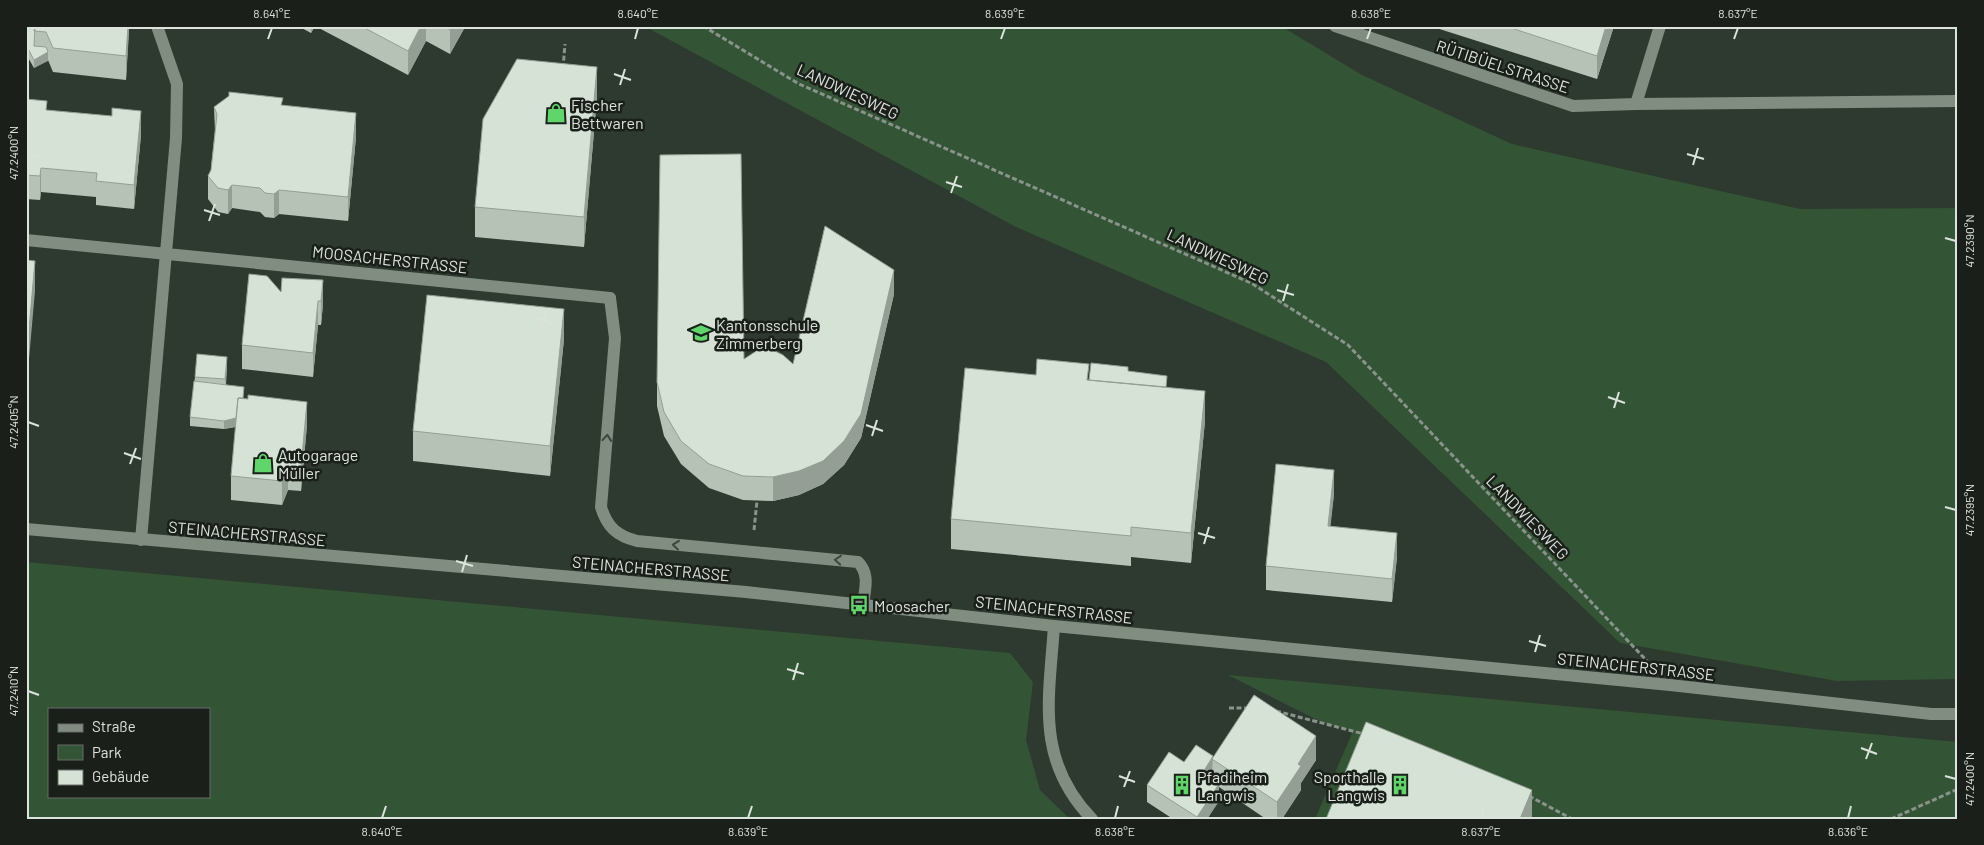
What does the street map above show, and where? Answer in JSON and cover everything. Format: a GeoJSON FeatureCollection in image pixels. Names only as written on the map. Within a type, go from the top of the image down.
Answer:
{"type":"FeatureCollection","features":[{"type":"Feature","properties":{"kind":"street"},"geometry":{"type":"LineString","coordinates":[[141,540],[176,138],[177,84],[157,26]]}},
{"type":"Feature","properties":{"kind":"street","name":"RÜTIBÜELSTRASSE"},"geometry":{"type":"LineString","coordinates":[[1335,26],[1573,106],[1958,101]]}},
{"type":"Feature","properties":{"kind":"street"},"geometry":{"type":"LineString","coordinates":[[1636,104],[1660,26]]}},
{"type":"Feature","properties":{"kind":"street","name":"MOOSACHERSTRASSE"},"geometry":{"type":"LineString","coordinates":[[26,240],[610,298],[615,338],[601,507],[609,526],[623,538],[638,541],[858,562],[865,568],[867,579],[863,605]]}},
{"type":"Feature","properties":{"kind":"street","name":"STEINACHERSTRASSE"},"geometry":{"type":"LineString","coordinates":[[26,528],[141,540],[746,592],[1054,626],[1670,685],[1931,714],[1958,714]]}},
{"type":"Feature","properties":{"kind":"street"},"geometry":{"type":"LineString","coordinates":[[1054,626],[1047,714],[1050,740],[1056,763],[1065,785],[1092,819]]}},
{"type":"Feature","properties":{"kind":"path","name":"LANDWIESWEG"},"geometry":{"type":"LineString","coordinates":[[703,26],[799,84],[1251,283],[1348,345],[1670,685]]}},
{"type":"Feature","properties":{"kind":"path"},"geometry":{"type":"LineString","coordinates":[[563,74],[565,44]]}},
{"type":"Feature","properties":{"kind":"path"},"geometry":{"type":"LineString","coordinates":[[1229,708],[1258,708]]}},
{"type":"Feature","properties":{"kind":"path"},"geometry":{"type":"LineString","coordinates":[[1268,708],[1371,737]]}},
{"type":"Feature","properties":{"kind":"path"},"geometry":{"type":"LineString","coordinates":[[1891,819],[1958,789]]}},
{"type":"Feature","properties":{"kind":"path"},"geometry":{"type":"LineString","coordinates":[[1523,793],[1572,819]]}},
{"type":"Feature","properties":{"kind":"green space"},"geometry":{"type":"Polygon","coordinates":[[[644,26],[1281,26],[1362,75],[1512,144],[1800,209],[1958,208],[1958,679],[1837,681],[1620,643],[1326,362],[1016,227],[644,26]]]}},
{"type":"Feature","properties":{"kind":"green space"},"geometry":{"type":"Polygon","coordinates":[[[26,562],[1010,653],[1033,682],[1026,740],[1040,790],[1070,819],[26,819],[26,562]]]}},
{"type":"Feature","properties":{"kind":"green space"},"geometry":{"type":"Polygon","coordinates":[[[1228,675],[1958,742],[1958,819],[1315,819],[1353,731],[1323,723],[1228,675]]]}},
{"type":"Feature","properties":{"kind":"building"},"geometry":{"type":"Polygon","coordinates":[[[26,26],[35,26],[34,46],[46,47],[48,52],[34,60],[26,45],[26,26]]]}},
{"type":"Feature","properties":{"kind":"building"},"geometry":{"type":"Polygon","coordinates":[[[35,26],[128,26],[126,56],[53,48],[46,32],[34,31],[35,26]]]}},
{"type":"Feature","properties":{"kind":"building"},"geometry":{"type":"Polygon","coordinates":[[[361,26],[421,26],[408,51],[361,26]]]}},
{"type":"Feature","properties":{"kind":"building"},"geometry":{"type":"Polygon","coordinates":[[[444,26],[452,26],[450,30],[444,26]]]}},
{"type":"Feature","properties":{"kind":"building"},"geometry":{"type":"Polygon","coordinates":[[[1505,26],[1606,26],[1597,56],[1505,26]]]}},
{"type":"Feature","properties":{"kind":"building"},"geometry":{"type":"Polygon","coordinates":[[[517,59],[597,67],[584,217],[475,207],[483,119],[517,59]]]}},
{"type":"Feature","properties":{"kind":"building"},"geometry":{"type":"Polygon","coordinates":[[[229,92],[283,98],[281,105],[356,113],[348,197],[279,190],[274,194],[265,193],[260,188],[232,185],[228,190],[218,188],[208,176],[211,170],[217,114],[214,107],[229,96],[229,92]]]}},
{"type":"Feature","properties":{"kind":"building"},"geometry":{"type":"Polygon","coordinates":[[[26,99],[47,101],[46,110],[112,116],[112,108],[141,111],[134,185],[96,181],[97,173],[41,168],[40,176],[26,175],[26,99]]]}},
{"type":"Feature","properties":{"kind":"building","name":"Kantonsschule Zimmerberg"},"geometry":{"type":"Polygon","coordinates":[[[741,154],[744,359],[761,348],[773,350],[783,355],[793,364],[825,226],[894,270],[861,414],[844,441],[823,461],[799,471],[773,477],[743,476],[709,464],[681,441],[664,412],[657,382],[660,155],[741,154]]]}},
{"type":"Feature","properties":{"kind":"building"},"geometry":{"type":"Polygon","coordinates":[[[26,260],[35,261],[26,363],[26,260]]]}},
{"type":"Feature","properties":{"kind":"building"},"geometry":{"type":"Polygon","coordinates":[[[249,274],[267,276],[281,292],[282,278],[323,280],[321,301],[318,301],[313,353],[242,345],[249,274]]]}},
{"type":"Feature","properties":{"kind":"building"},"geometry":{"type":"Polygon","coordinates":[[[427,295],[564,309],[550,446],[413,431],[427,295]]]}},
{"type":"Feature","properties":{"kind":"building"},"geometry":{"type":"Polygon","coordinates":[[[197,354],[227,357],[225,379],[195,377],[197,354]]]}},
{"type":"Feature","properties":{"kind":"building"},"geometry":{"type":"Polygon","coordinates":[[[1037,359],[1089,364],[1087,380],[1205,391],[1191,533],[1131,527],[1131,536],[951,519],[965,368],[1036,375],[1037,359]]]}},
{"type":"Feature","properties":{"kind":"building"},"geometry":{"type":"Polygon","coordinates":[[[1091,363],[1128,367],[1128,371],[1167,376],[1166,387],[1089,380],[1091,363]]]}},
{"type":"Feature","properties":{"kind":"building"},"geometry":{"type":"Polygon","coordinates":[[[194,381],[244,387],[243,398],[238,398],[236,418],[224,421],[190,417],[194,381]]]}},
{"type":"Feature","properties":{"kind":"building"},"geometry":{"type":"Polygon","coordinates":[[[248,395],[307,402],[301,467],[288,466],[282,481],[231,476],[238,398],[248,399],[248,395]]]}},
{"type":"Feature","properties":{"kind":"building"},"geometry":{"type":"Polygon","coordinates":[[[1276,464],[1334,470],[1328,526],[1397,533],[1392,579],[1266,566],[1276,464]]]}},
{"type":"Feature","properties":{"kind":"building"},"geometry":{"type":"Polygon","coordinates":[[[1254,695],[1316,736],[1298,764],[1301,766],[1277,802],[1212,759],[1254,695]]]}},
{"type":"Feature","properties":{"kind":"building"},"geometry":{"type":"Polygon","coordinates":[[[1366,722],[1532,790],[1520,819],[1326,819],[1366,722]]]}},
{"type":"Feature","properties":{"kind":"building"},"geometry":{"type":"Polygon","coordinates":[[[1196,745],[1213,756],[1202,774],[1219,784],[1197,817],[1147,785],[1169,752],[1184,762],[1196,745]]]}},
{"type":"Feature","properties":{"kind":"place","name":"Fischer Bettwaren"},"geometry":{"type":"Point","coordinates":[556,113]}},
{"type":"Feature","properties":{"kind":"place","name":"Kantonsschule Zimmerberg"},"geometry":{"type":"Point","coordinates":[701,333]}},
{"type":"Feature","properties":{"kind":"place","name":"Autogarage Müller"},"geometry":{"type":"Point","coordinates":[263,463]}},
{"type":"Feature","properties":{"kind":"place","name":"Moosacher"},"geometry":{"type":"Point","coordinates":[859,605]}},
{"type":"Feature","properties":{"kind":"place","name":"Pfadiheim Langwis"},"geometry":{"type":"Point","coordinates":[1182,785]}},
{"type":"Feature","properties":{"kind":"place","name":"Sporthalle Langwis"},"geometry":{"type":"Point","coordinates":[1400,785]}}]}
